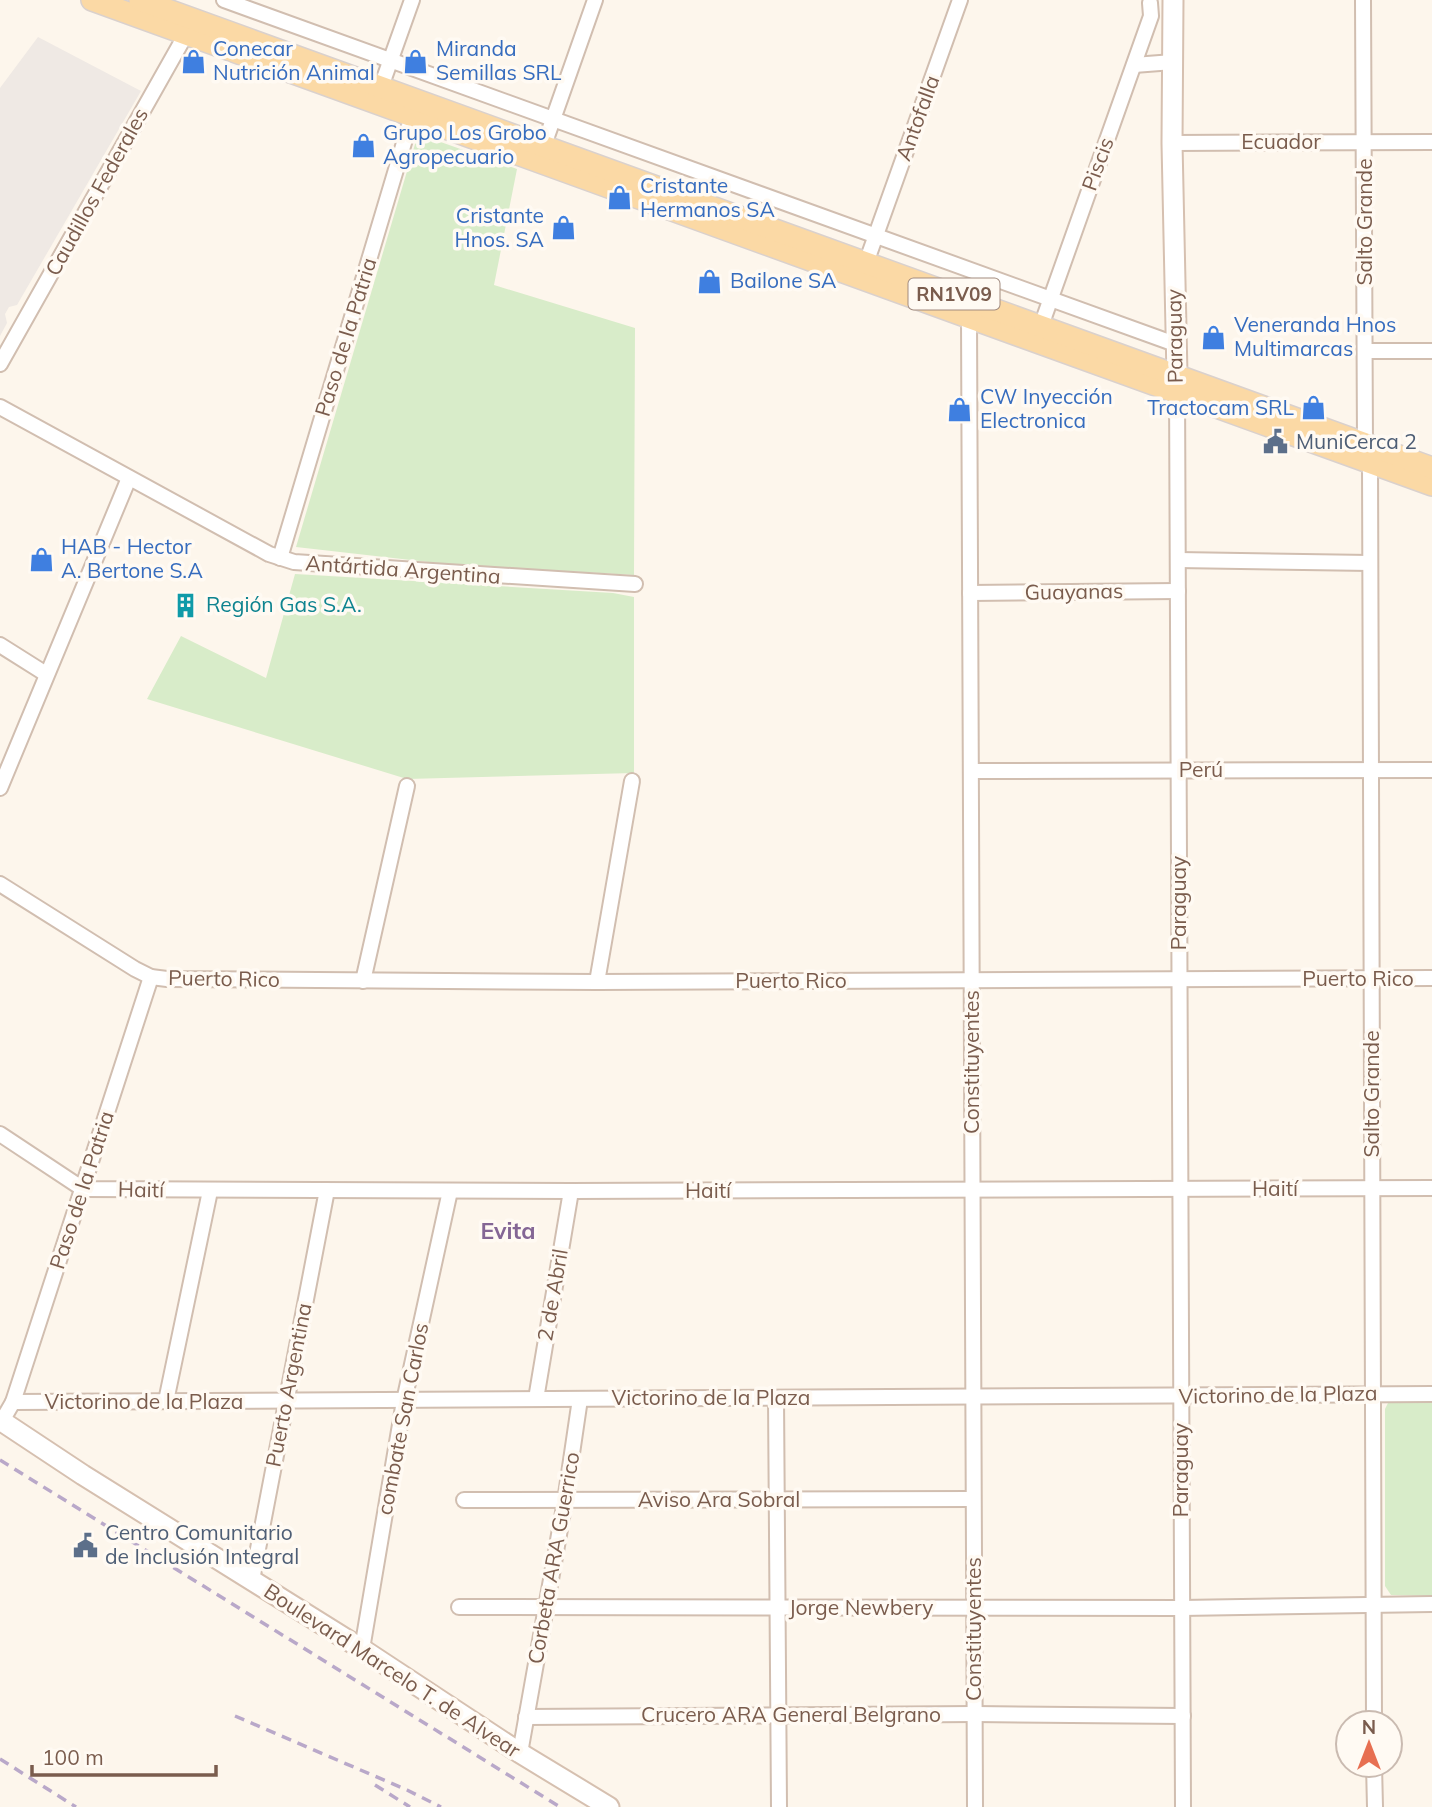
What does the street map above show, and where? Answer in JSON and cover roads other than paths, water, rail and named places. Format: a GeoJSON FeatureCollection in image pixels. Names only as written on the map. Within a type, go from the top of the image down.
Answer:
{"type":"FeatureCollection","features":[{"type":"Feature","properties":{"kind":"main road","name":"RN1V09"},"geometry":{"type":"LineString","coordinates":[[92,0],[190,27],[412,116],[969,317],[1177,383]]}},
{"type":"Feature","properties":{"kind":"main road","name":"RN1V09"},"geometry":{"type":"LineString","coordinates":[[140,0],[190,27],[217,28],[1041,326],[1177,383],[1368,454],[1432,485]]}},
{"type":"Feature","properties":{"kind":"main road","name":"Paraguay"},"geometry":{"type":"LineString","coordinates":[[1173,2],[1172,143],[1177,383]]}},
{"type":"Feature","properties":{"kind":"main road","name":"RN1V09"},"geometry":{"type":"LineString","coordinates":[[1368,454],[1432,468]]}},
{"type":"Feature","properties":{"kind":"main road","name":"Boulevard Marcelo T. de Alvear"},"geometry":{"type":"LineString","coordinates":[[1,1420],[83,1475],[609,1807]]}},
{"type":"Feature","properties":{"kind":"street"},"geometry":{"type":"LineString","coordinates":[[217,28],[226,0],[1175,344]]}},
{"type":"Feature","properties":{"kind":"street"},"geometry":{"type":"LineString","coordinates":[[381,87],[412,0]]}},
{"type":"Feature","properties":{"kind":"street"},"geometry":{"type":"LineString","coordinates":[[544,145],[595,0]]}},
{"type":"Feature","properties":{"kind":"street","name":"Antofalla"},"geometry":{"type":"LineString","coordinates":[[866,263],[960,0]]}},
{"type":"Feature","properties":{"kind":"street","name":"Salto Grande"},"geometry":{"type":"LineString","coordinates":[[1363,0],[1365,351],[1370,563],[1374,1709]]}},
{"type":"Feature","properties":{"kind":"street"},"geometry":{"type":"LineString","coordinates":[[1148,1],[1173,2]]}},
{"type":"Feature","properties":{"kind":"street","name":"Piscis"},"geometry":{"type":"LineString","coordinates":[[1041,326],[1151,16],[1148,1]]}},
{"type":"Feature","properties":{"kind":"street","name":"Caudillos Federales"},"geometry":{"type":"LineString","coordinates":[[0,364],[190,27]]}},
{"type":"Feature","properties":{"kind":"street"},"geometry":{"type":"LineString","coordinates":[[1133,65],[1173,62]]}},
{"type":"Feature","properties":{"kind":"street","name":"Paso de la Patria"},"geometry":{"type":"LineString","coordinates":[[280,558],[412,116]]}},
{"type":"Feature","properties":{"kind":"street","name":"Ecuador"},"geometry":{"type":"LineString","coordinates":[[1172,143],[1432,142]]}},
{"type":"Feature","properties":{"kind":"street","name":"Constituyentes"},"geometry":{"type":"LineString","coordinates":[[969,317],[975,1807]]}},
{"type":"Feature","properties":{"kind":"street"},"geometry":{"type":"LineString","coordinates":[[1365,351],[1432,351]]}},
{"type":"Feature","properties":{"kind":"street","name":"Paraguay"},"geometry":{"type":"LineString","coordinates":[[1177,383],[1183,1807]]}},
{"type":"Feature","properties":{"kind":"street","name":"Antártida Argentina"},"geometry":{"type":"LineString","coordinates":[[0,407],[280,558],[310,565],[635,584]]}},
{"type":"Feature","properties":{"kind":"street"},"geometry":{"type":"LineString","coordinates":[[0,788],[129,478]]}},
{"type":"Feature","properties":{"kind":"street"},"geometry":{"type":"LineString","coordinates":[[1178,560],[1370,563]]}},
{"type":"Feature","properties":{"kind":"street","name":"Guayanas"},"geometry":{"type":"LineString","coordinates":[[970,593],[1178,591]]}},
{"type":"Feature","properties":{"kind":"street"},"geometry":{"type":"LineString","coordinates":[[0,645],[46,674]]}},
{"type":"Feature","properties":{"kind":"street","name":"Perú"},"geometry":{"type":"LineString","coordinates":[[971,771],[1432,770]]}},
{"type":"Feature","properties":{"kind":"street"},"geometry":{"type":"LineString","coordinates":[[597,982],[632,781]]}},
{"type":"Feature","properties":{"kind":"street"},"geometry":{"type":"LineString","coordinates":[[363,981],[407,786]]}},
{"type":"Feature","properties":{"kind":"street"},"geometry":{"type":"LineString","coordinates":[[0,884],[151,977]]}},
{"type":"Feature","properties":{"kind":"street","name":"Paso de la Patria"},"geometry":{"type":"LineString","coordinates":[[13,1402],[151,977]]}},
{"type":"Feature","properties":{"kind":"street","name":"Puerto Rico"},"geometry":{"type":"LineString","coordinates":[[151,977],[597,982],[1432,978]]}},
{"type":"Feature","properties":{"kind":"street"},"geometry":{"type":"LineString","coordinates":[[0,1134],[83,1189]]}},
{"type":"Feature","properties":{"kind":"street","name":"Haití"},"geometry":{"type":"LineString","coordinates":[[83,1189],[571,1191],[1432,1188]]}},
{"type":"Feature","properties":{"kind":"street","name":"Puerto Argentina"},"geometry":{"type":"LineString","coordinates":[[252,1580],[327,1189]]}},
{"type":"Feature","properties":{"kind":"street"},"geometry":{"type":"LineString","coordinates":[[166,1401],[210,1191]]}},
{"type":"Feature","properties":{"kind":"street","name":"combate San Carlos"},"geometry":{"type":"LineString","coordinates":[[362,1649],[404,1401],[450,1191]]}},
{"type":"Feature","properties":{"kind":"street","name":"2 de Abril"},"geometry":{"type":"LineString","coordinates":[[536,1399],[571,1191]]}},
{"type":"Feature","properties":{"kind":"street","name":"Victorino de la Plaza"},"geometry":{"type":"LineString","coordinates":[[1,1420],[13,1402],[1432,1394]]}},
{"type":"Feature","properties":{"kind":"street"},"geometry":{"type":"LineString","coordinates":[[776,1398],[779,1807]]}},
{"type":"Feature","properties":{"kind":"street","name":"Corbeta ARA Guerrico"},"geometry":{"type":"LineString","coordinates":[[520,1753],[547,1608],[580,1399]]}},
{"type":"Feature","properties":{"kind":"street","name":"Aviso Ara Sobral"},"geometry":{"type":"LineString","coordinates":[[464,1500],[974,1499]]}},
{"type":"Feature","properties":{"kind":"street","name":"Jorge Newbery"},"geometry":{"type":"LineString","coordinates":[[458,1607],[1182,1608],[1432,1604]]}},
{"type":"Feature","properties":{"kind":"street","name":"Crucero ARA General Belgrano"},"geometry":{"type":"LineString","coordinates":[[526,1717],[779,1714],[1182,1716]]}},
{"type":"Feature","properties":{"kind":"street"},"geometry":{"type":"LineString","coordinates":[[1374,1779],[1375,1807]]}},
{"type":"Feature","properties":{"kind":"railway"},"geometry":{"type":"LineString","coordinates":[[0,1460],[560,1807]]}},
{"type":"Feature","properties":{"kind":"railway"},"geometry":{"type":"LineString","coordinates":[[235,1716],[441,1807]]}},
{"type":"Feature","properties":{"kind":"railway"},"geometry":{"type":"LineString","coordinates":[[0,1759],[76,1807]]}},
{"type":"Feature","properties":{"kind":"railway"},"geometry":{"type":"LineString","coordinates":[[375,1785],[410,1807]]}},
{"type":"Feature","properties":{"kind":"place","name":"Conecar Nutrición Animal"},"geometry":{"type":"Point","coordinates":[193,61]}},
{"type":"Feature","properties":{"kind":"place","name":"Miranda Semillas SRL"},"geometry":{"type":"Point","coordinates":[416,61]}},
{"type":"Feature","properties":{"kind":"place","name":"Grupo Los Grobo Agropecuario"},"geometry":{"type":"Point","coordinates":[363,145]}},
{"type":"Feature","properties":{"kind":"place","name":"Cristante Hermanos SA"},"geometry":{"type":"Point","coordinates":[620,198]}},
{"type":"Feature","properties":{"kind":"place","name":"Cristante Hnos. SA"},"geometry":{"type":"Point","coordinates":[564,228]}},
{"type":"Feature","properties":{"kind":"place","name":"Bailone SA"},"geometry":{"type":"Point","coordinates":[710,281]}},
{"type":"Feature","properties":{"kind":"place","name":"Veneranda Hnos Multimarcas"},"geometry":{"type":"Point","coordinates":[1214,337]}},
{"type":"Feature","properties":{"kind":"place","name":"Tractocam SRL"},"geometry":{"type":"Point","coordinates":[1314,408]}},
{"type":"Feature","properties":{"kind":"place","name":"CW Inyección Electronica"},"geometry":{"type":"Point","coordinates":[960,409]}},
{"type":"Feature","properties":{"kind":"place","name":"MuniCerca 2"},"geometry":{"type":"Point","coordinates":[1276,442]}},
{"type":"Feature","properties":{"kind":"place","name":"HAB - Hector A. Bertone S.A"},"geometry":{"type":"Point","coordinates":[41,559]}},
{"type":"Feature","properties":{"kind":"place","name":"Región Gas S.A."},"geometry":{"type":"Point","coordinates":[186,605]}},
{"type":"Feature","properties":{"kind":"place","name":"Centro Comunitario de Inclusión Integral"},"geometry":{"type":"Point","coordinates":[85,1545]}},
{"type":"Feature","properties":{"kind":"district","name":"Evita"},"geometry":{"type":"Point","coordinates":[508,1231]}}]}
